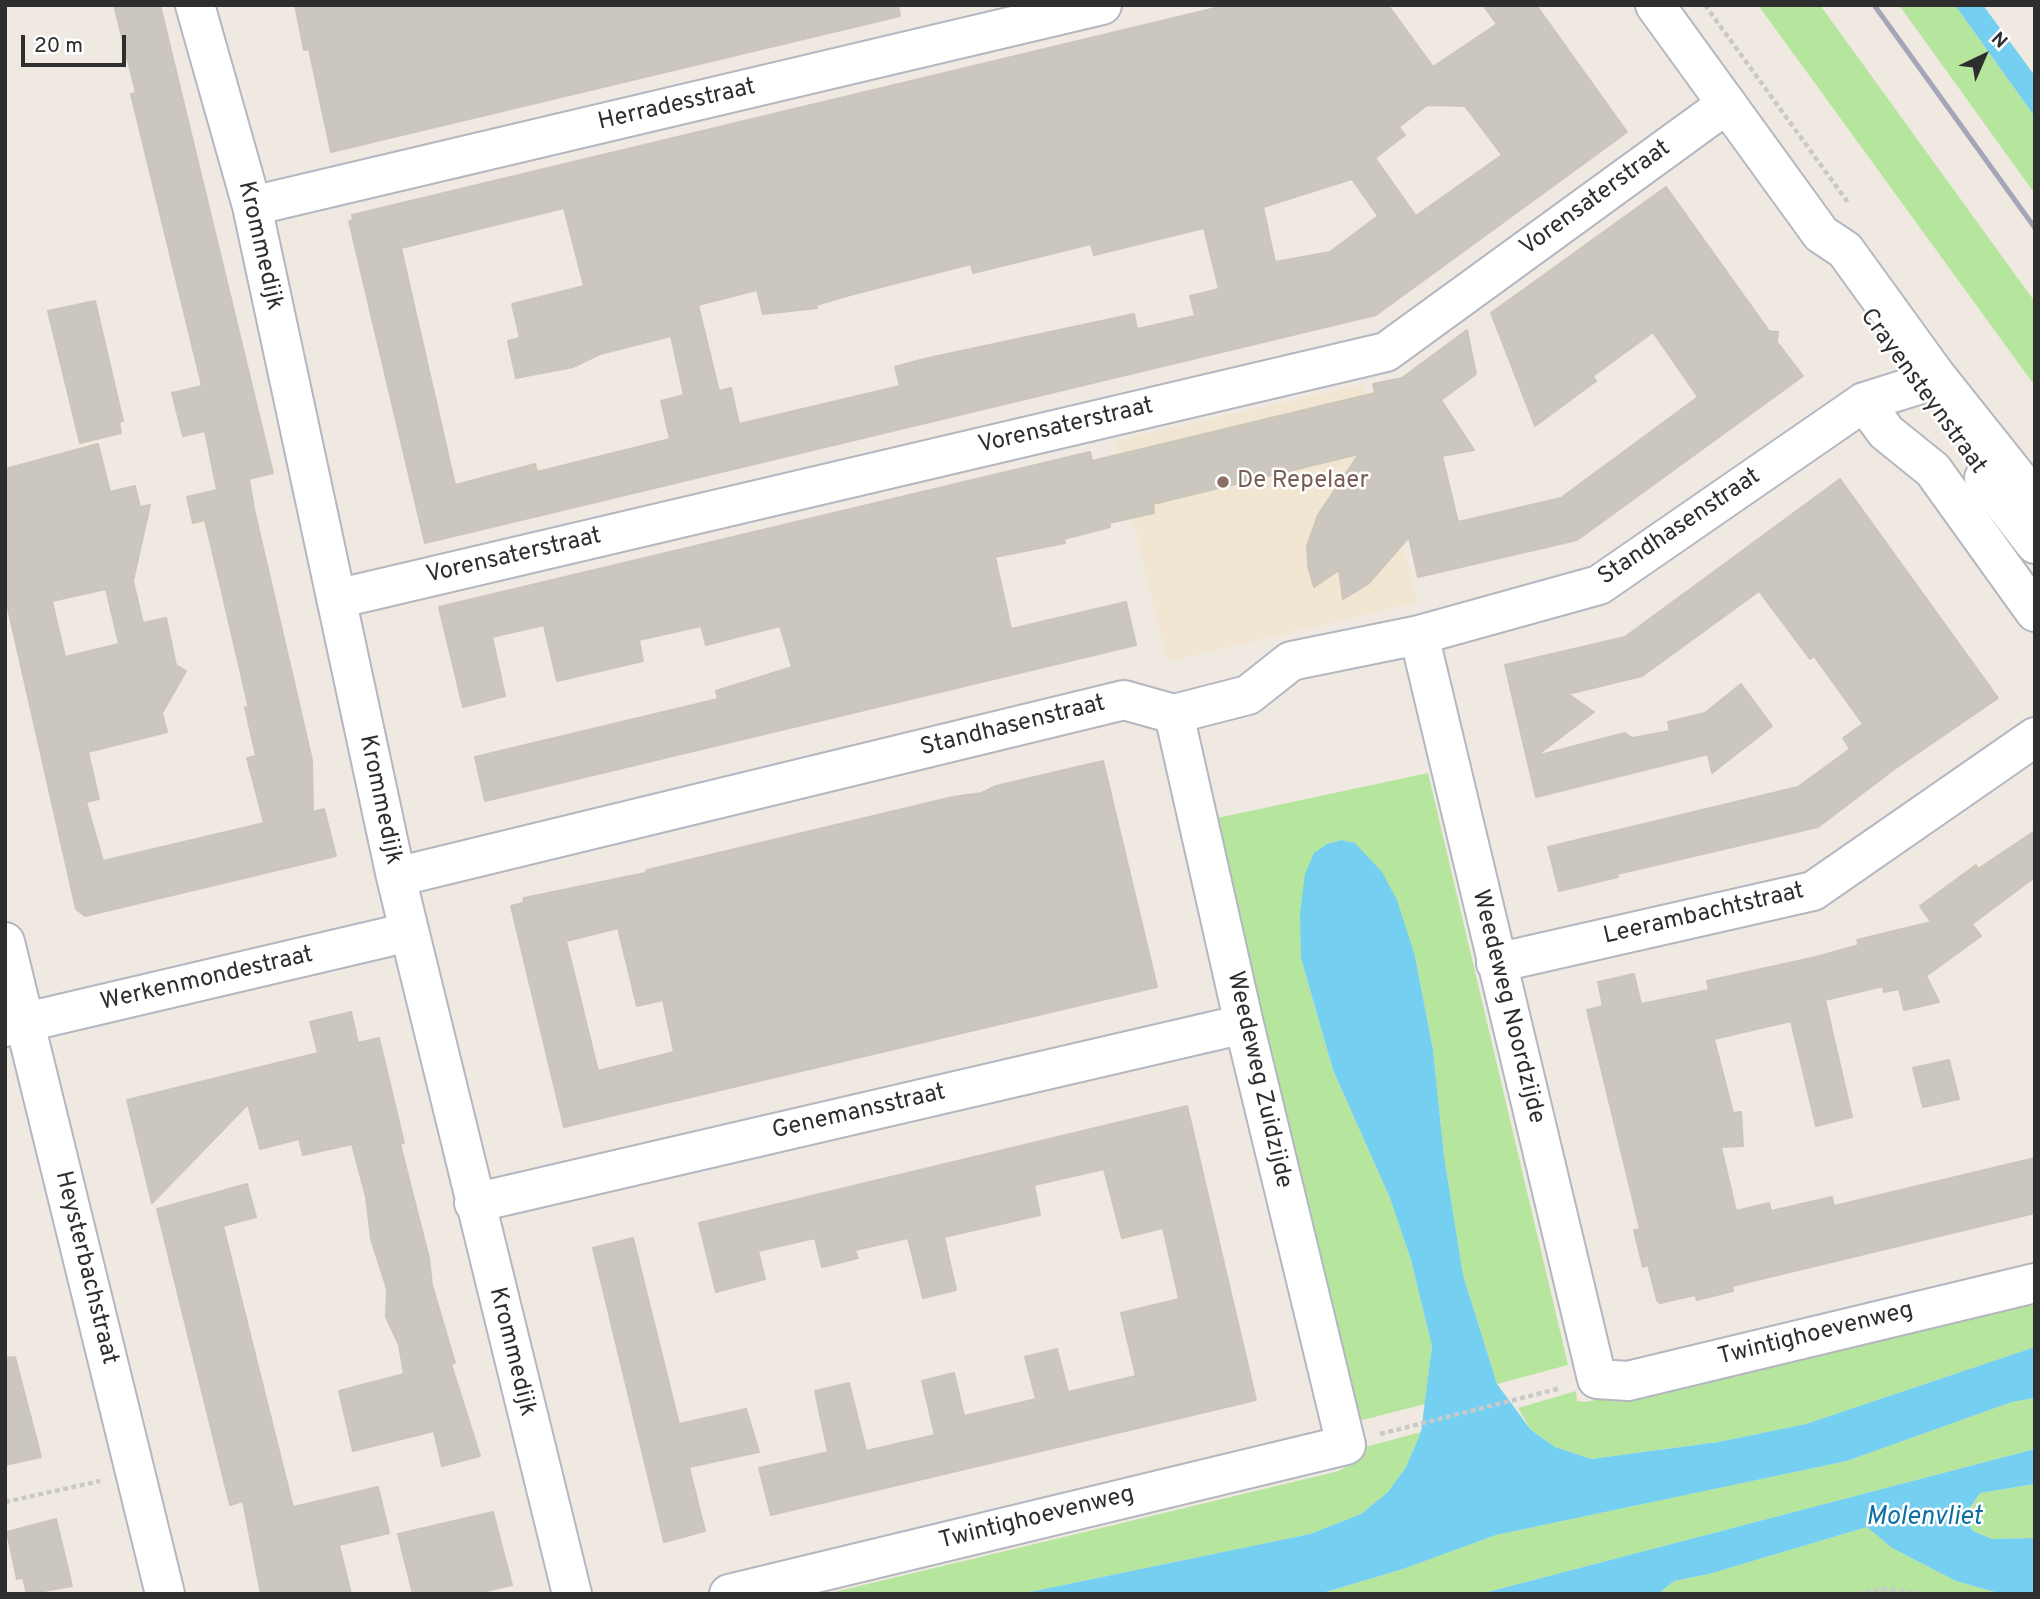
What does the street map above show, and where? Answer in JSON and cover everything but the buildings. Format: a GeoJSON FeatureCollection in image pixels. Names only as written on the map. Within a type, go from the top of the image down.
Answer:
{"type":"FeatureCollection","features":[{"type":"Feature","properties":{"kind":"street","name":"Krommedijk"},"geometry":{"type":"LineString","coordinates":[[195,5],[252,206],[396,877],[572,1594]]}},
{"type":"Feature","properties":{"kind":"street","name":"Herradesstraat"},"geometry":{"type":"LineString","coordinates":[[252,206],[1102,5]]}},
{"type":"Feature","properties":{"kind":"street","name":"Crayensteynstraat"},"geometry":{"type":"LineString","coordinates":[[1655,5],[1821,234],[1845,250],[1926,379],[2035,500]]}},
{"type":"Feature","properties":{"kind":"street","name":"Vorensaterstraat"},"geometry":{"type":"LineString","coordinates":[[336,599],[1386,352],[1727,104]]}},
{"type":"Feature","properties":{"kind":"street","name":"Crayensteynstraat"},"geometry":{"type":"LineString","coordinates":[[1926,379],[1944,428],[2035,544]]}},
{"type":"Feature","properties":{"kind":"street","name":"Standhasenstraat"},"geometry":{"type":"LineString","coordinates":[[396,877],[1124,700],[1174,714],[1248,695],[1291,661],[1419,635],[1599,585],[1864,402],[1926,379]]}},
{"type":"Feature","properties":{"kind":"street","name":"Crayensteynstraat"},"geometry":{"type":"LineString","coordinates":[[1864,402],[1886,432],[1933,470],[2035,612]]}},
{"type":"Feature","properties":{"kind":"street","name":"Weedeweg Noordzijde"},"geometry":{"type":"LineString","coordinates":[[1419,635],[1597,1379]]}},
{"type":"Feature","properties":{"kind":"street","name":"Weedeweg Zuidzijde"},"geometry":{"type":"LineString","coordinates":[[1174,714],[1244,1024],[1346,1445]]}},
{"type":"Feature","properties":{"kind":"street","name":"Leerambachtstraat"},"geometry":{"type":"LineString","coordinates":[[1496,963],[1813,891],[2035,737]]}},
{"type":"Feature","properties":{"kind":"street","name":"Werkenmondestraat"},"geometry":{"type":"LineString","coordinates":[[15,1025],[409,932]]}},
{"type":"Feature","properties":{"kind":"street","name":"Heysterbachstraat"},"geometry":{"type":"LineString","coordinates":[[5,942],[15,1025],[165,1594]]}},
{"type":"Feature","properties":{"kind":"street","name":"Genemansstraat"},"geometry":{"type":"LineString","coordinates":[[474,1203],[1244,1024]]}},
{"type":"Feature","properties":{"kind":"street","name":"Twintighoevenweg"},"geometry":{"type":"LineString","coordinates":[[1597,1379],[1628,1381],[2035,1283]]}},
{"type":"Feature","properties":{"kind":"street","name":"Twintighoevenweg"},"geometry":{"type":"LineString","coordinates":[[729,1594],[1346,1445]]}},
{"type":"Feature","properties":{"kind":"path"},"geometry":{"type":"LineString","coordinates":[[1404,1426],[1533,1395]]}},
{"type":"Feature","properties":{"kind":"path"},"geometry":{"type":"LineString","coordinates":[[5,1502],[135,1473]]}},
{"type":"Feature","properties":{"kind":"path"},"geometry":{"type":"LineString","coordinates":[[1857,1594],[1882,1589],[1925,1594]]}},
{"type":"Feature","properties":{"kind":"shaded area"},"geometry":{"type":"Polygon","coordinates":[[[1363,384],[1418,602],[1167,662],[1114,441],[1363,384]]]}},
{"type":"Feature","properties":{"kind":"green space"},"geometry":{"type":"Polygon","coordinates":[[[1758,5],[1820,5],[2035,302],[2035,386],[1758,5]]]}},
{"type":"Feature","properties":{"kind":"green space"},"geometry":{"type":"Polygon","coordinates":[[[1899,5],[1955,5],[2035,117],[2035,194],[1899,5]]]}},
{"type":"Feature","properties":{"kind":"green space"},"geometry":{"type":"Polygon","coordinates":[[[1428,773],[1568,1365],[1497,1384],[1463,1275],[1444,1156],[1433,1050],[1415,956],[1355,843],[1340,840],[1327,844],[1301,958],[1333,1070],[1390,1198],[1411,1260],[1432,1346],[1425,1404],[1351,1423],[1208,820],[1428,773]]]}},
{"type":"Feature","properties":{"kind":"green space"},"geometry":{"type":"Polygon","coordinates":[[[2035,1299],[2035,1347],[1806,1424],[1718,1442],[1591,1459],[1555,1447],[1531,1430],[1518,1408],[1576,1391],[1577,1401],[1586,1402],[2035,1299]]]}},
{"type":"Feature","properties":{"kind":"green space"},"geometry":{"type":"Polygon","coordinates":[[[2035,1398],[2035,1449],[1480,1594],[1319,1594],[1403,1569],[1496,1535],[1847,1461],[2012,1402],[2035,1398]]]}},
{"type":"Feature","properties":{"kind":"green space"},"geometry":{"type":"Polygon","coordinates":[[[1421,1432],[1406,1467],[1388,1492],[1361,1514],[1310,1534],[1020,1594],[826,1594],[1339,1471],[1351,1464],[1358,1455],[1358,1449],[1421,1432]]]}},
{"type":"Feature","properties":{"kind":"green space"},"geometry":{"type":"Polygon","coordinates":[[[2035,1484],[2035,1538],[1992,1539],[1973,1531],[1964,1516],[1980,1493],[2035,1484]]]}},
{"type":"Feature","properties":{"kind":"green space"},"geometry":{"type":"Polygon","coordinates":[[[1867,1527],[1892,1548],[1956,1581],[2002,1594],[1658,1594],[1674,1581],[1709,1574],[1867,1527]]]}},
{"type":"Feature","properties":{"kind":"water"},"geometry":{"type":"Polygon","coordinates":[[[1955,5],[1983,5],[2035,76],[2035,117],[1955,5]]]}},
{"type":"Feature","properties":{"kind":"water"},"geometry":{"type":"Polygon","coordinates":[[[1341,840],[1355,843],[1382,872],[1397,900],[1415,956],[1433,1050],[1444,1156],[1463,1275],[1497,1384],[1531,1430],[1555,1447],[1591,1459],[1718,1442],[1806,1424],[2035,1347],[2035,1398],[2012,1402],[1847,1461],[1496,1535],[1403,1569],[1319,1594],[1020,1594],[1310,1534],[1361,1514],[1388,1492],[1406,1467],[1421,1432],[1432,1346],[1411,1260],[1390,1198],[1333,1070],[1301,958],[1300,913],[1305,874],[1314,853],[1327,844],[1341,840]]]}},
{"type":"Feature","properties":{"kind":"water","name":"Molenvliet"},"geometry":{"type":"Polygon","coordinates":[[[2035,1449],[2035,1484],[1980,1493],[1964,1516],[1973,1531],[1992,1539],[2035,1538],[2035,1594],[2002,1594],[1956,1581],[1892,1548],[1867,1527],[1709,1574],[1674,1581],[1658,1594],[1480,1594],[2035,1449]]]}},
{"type":"Feature","properties":{"kind":"railway"},"geometry":{"type":"LineString","coordinates":[[1874,5],[2035,228]]}},
{"type":"Feature","properties":{"kind":"place","name":"De Repelaer"},"geometry":{"type":"Point","coordinates":[1223,482]}}]}
